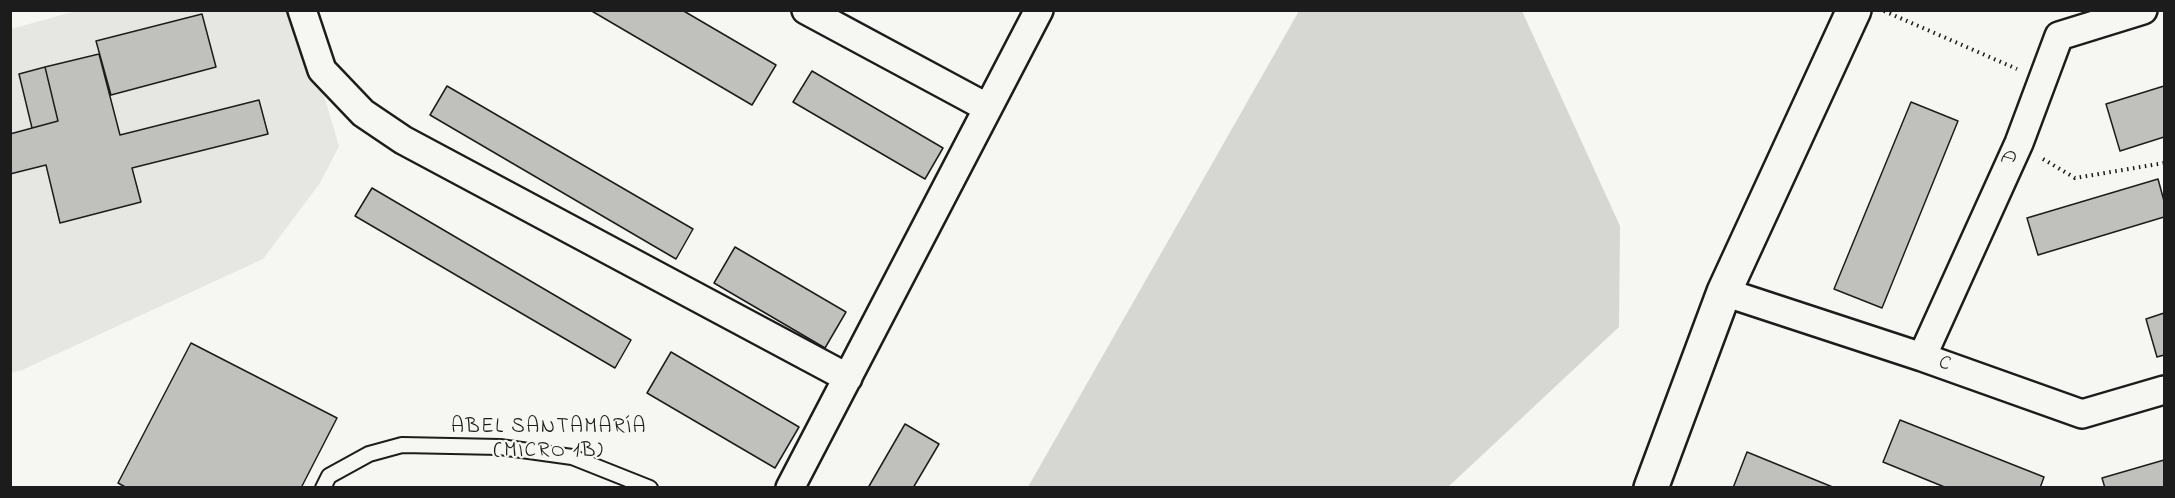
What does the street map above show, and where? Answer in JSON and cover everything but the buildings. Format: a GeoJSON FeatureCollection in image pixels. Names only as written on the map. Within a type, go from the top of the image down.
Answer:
{"type":"FeatureCollection","features":[{"type":"Feature","properties":{"kind":"street"},"geometry":{"type":"LineString","coordinates":[[302,10],[322,69],[363,113],[393,133],[848,378]]}},
{"type":"Feature","properties":{"kind":"street"},"geometry":{"type":"LineString","coordinates":[[806,10],[988,108]]}},
{"type":"Feature","properties":{"kind":"street"},"geometry":{"type":"LineString","coordinates":[[790,488],[1039,10]]}},
{"type":"Feature","properties":{"kind":"street"},"geometry":{"type":"LineString","coordinates":[[1651,488],[1724,292],[1854,10]]}},
{"type":"Feature","properties":{"kind":"street","name":"D"},"geometry":{"type":"LineString","coordinates":[[1922,357],[2019,143],[2060,36],[2143,10]]}},
{"type":"Feature","properties":{"kind":"street","name":"C"},"geometry":{"type":"LineString","coordinates":[[1724,292],[1922,357],[2082,414],[2164,390]]}},
{"type":"Feature","properties":{"kind":"lane"},"geometry":{"type":"LineString","coordinates":[[323,488],[329,476],[369,454],[402,446],[500,447],[572,457],[650,488]]}},
{"type":"Feature","properties":{"kind":"path"},"geometry":{"type":"LineString","coordinates":[[1883,10],[2043,80]]}},
{"type":"Feature","properties":{"kind":"path"},"geometry":{"type":"LineString","coordinates":[[2019,143],[2075,178],[2164,163]]}},
{"type":"Feature","properties":{"kind":"shaded area"},"geometry":{"type":"Polygon","coordinates":[[[76,11],[299,11],[339,146],[320,183],[263,259],[22,370],[11,373],[11,29],[76,11]]]}},
{"type":"Feature","properties":{"kind":"shaded area"},"geometry":{"type":"Polygon","coordinates":[[[1299,11],[1522,11],[1620,226],[1619,327],[1448,487],[1028,487],[1299,11]]]}},
{"type":"Feature","properties":{"kind":"district","name":"ABEL SANTAMARÍA (MICRO 1B)"},"geometry":{"type":"Point","coordinates":[549,441]}}]}
